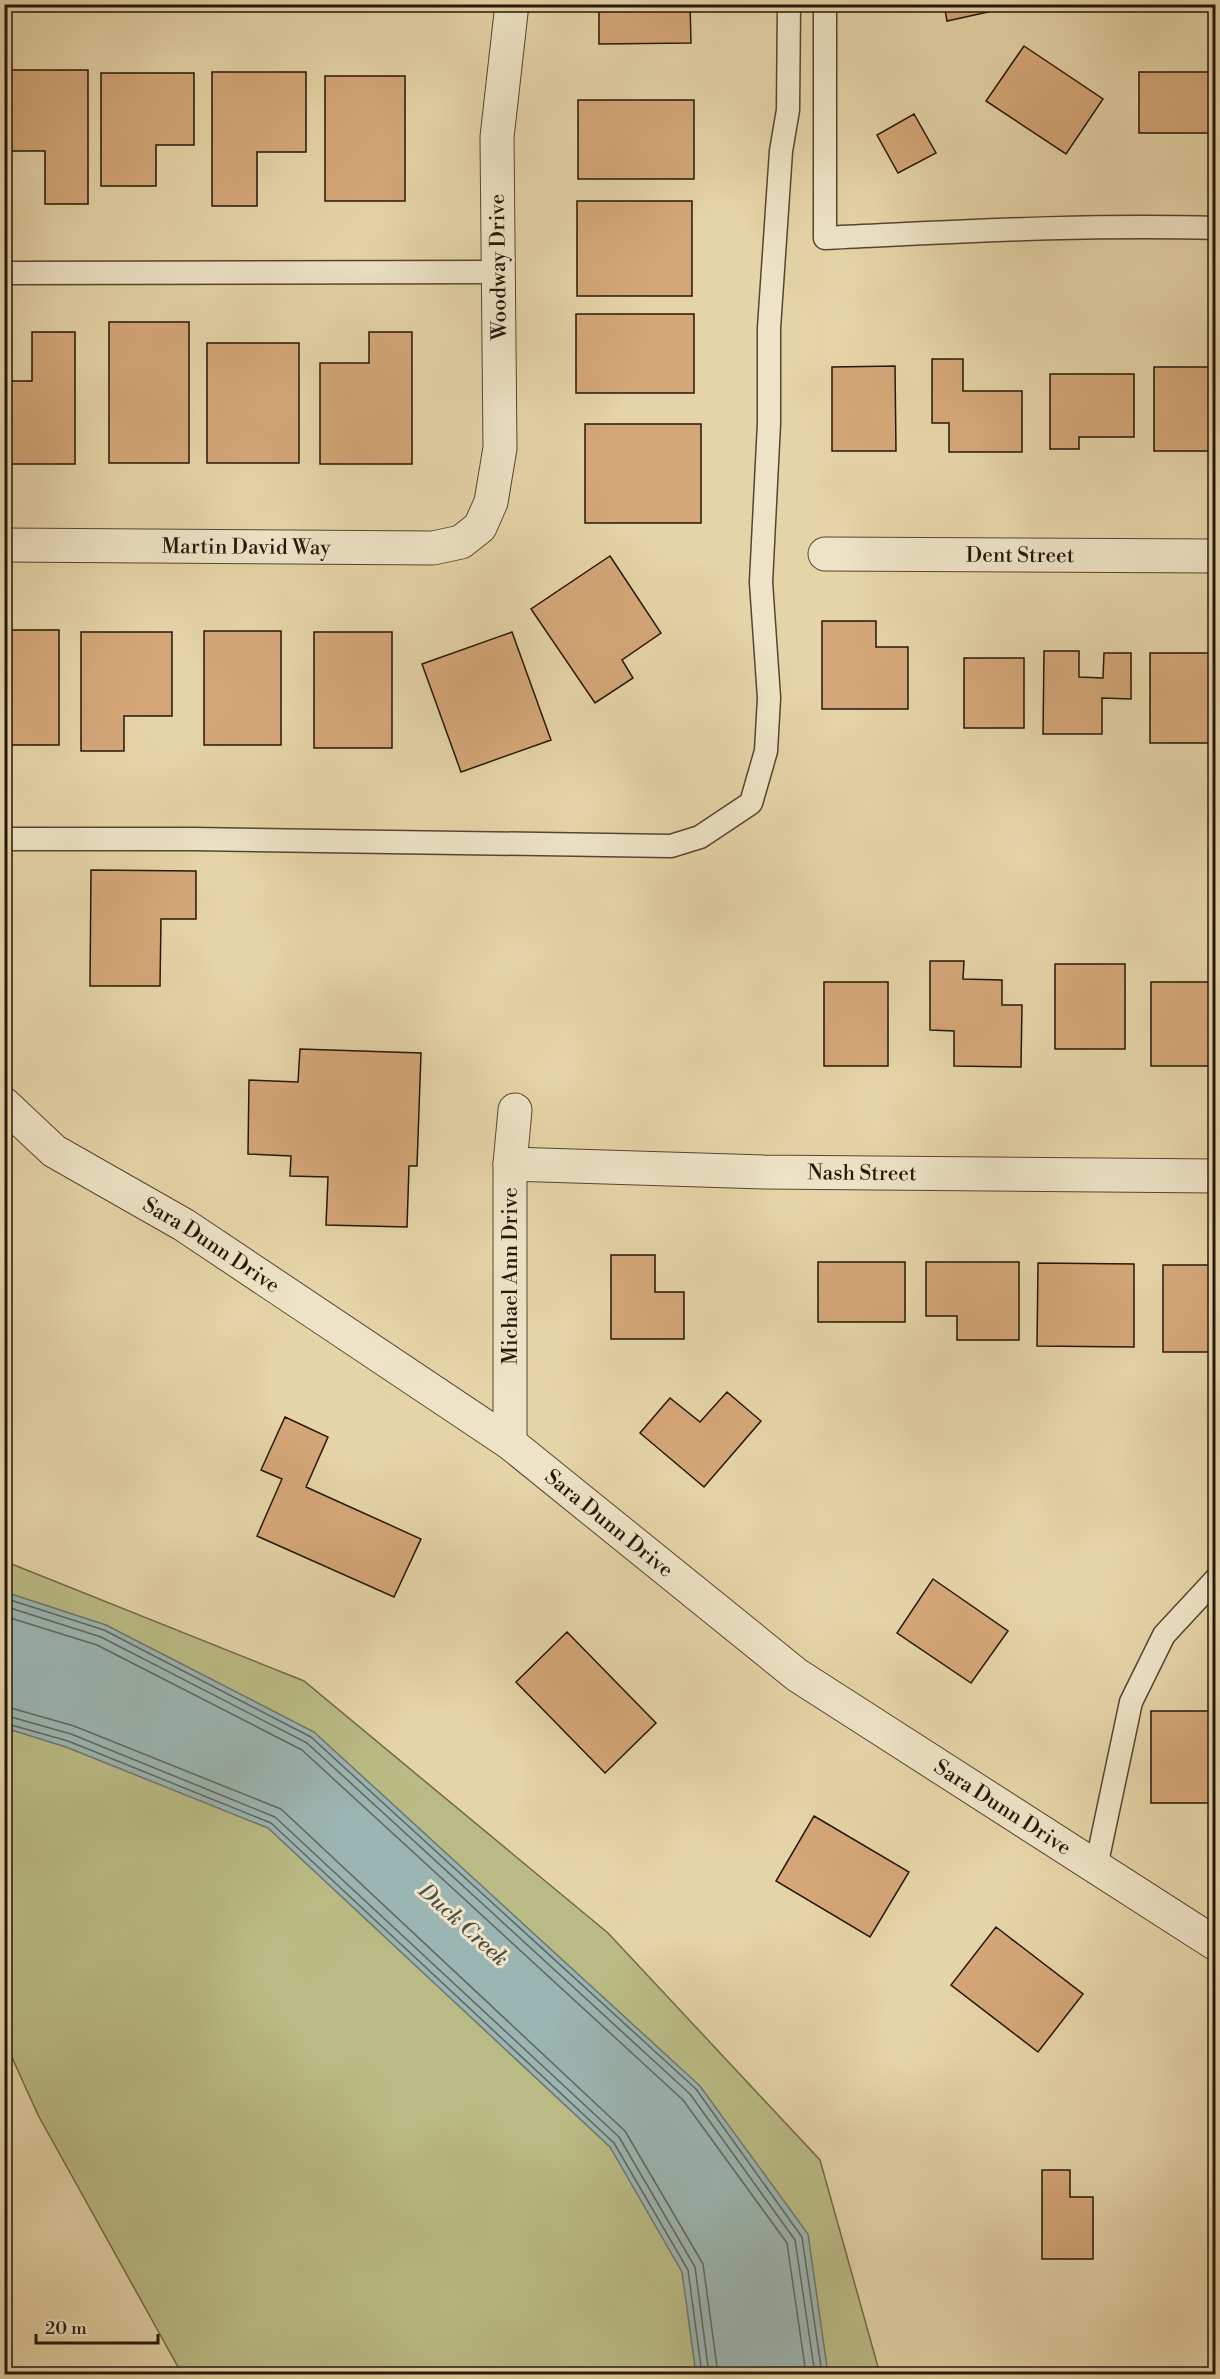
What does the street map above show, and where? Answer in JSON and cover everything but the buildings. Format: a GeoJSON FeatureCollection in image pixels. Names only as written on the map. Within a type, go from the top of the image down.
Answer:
{"type":"FeatureCollection","features":[{"type":"Feature","properties":{"kind":"street","name":"Woodway Drive"},"geometry":{"type":"LineString","coordinates":[[480,527],[491,502],[500,448],[497,137],[512,4]]}},
{"type":"Feature","properties":{"kind":"street","name":"Martin David Way"},"geometry":{"type":"LineString","coordinates":[[4,545],[433,548],[460,542],[480,527]]}},
{"type":"Feature","properties":{"kind":"street","name":"Dent Street"},"geometry":{"type":"LineString","coordinates":[[825,554],[1215,556]]}},
{"type":"Feature","properties":{"kind":"street","name":"Sara Dunn Drive"},"geometry":{"type":"LineString","coordinates":[[4,1104],[54,1151],[184,1225],[510,1443],[797,1675],[1215,1944]]}},
{"type":"Feature","properties":{"kind":"street","name":"Michael Ann Drive"},"geometry":{"type":"LineString","coordinates":[[510,1443],[510,1164],[515,1110]]}},
{"type":"Feature","properties":{"kind":"street","name":"Nash Street"},"geometry":{"type":"LineString","coordinates":[[510,1164],[764,1172],[1215,1176]]}},
{"type":"Feature","properties":{"kind":"lane"},"geometry":{"type":"LineString","coordinates":[[4,839],[671,846],[700,837],[751,803],[766,751],[769,698],[761,582],[769,423],[769,328],[781,151],[788,110],[789,4]]}},
{"type":"Feature","properties":{"kind":"lane"},"geometry":{"type":"LineString","coordinates":[[825,4],[825,238],[1017,229],[1215,228]]}},
{"type":"Feature","properties":{"kind":"lane"},"geometry":{"type":"LineString","coordinates":[[4,273],[498,272]]}},
{"type":"Feature","properties":{"kind":"lane"},"geometry":{"type":"LineString","coordinates":[[1096,1867],[1131,1702],[1164,1635],[1215,1579]]}},
{"type":"Feature","properties":{"kind":"green space"},"geometry":{"type":"Polygon","coordinates":[[[4,1561],[304,1681],[608,1933],[820,2160],[880,2374],[182,2374],[38,2115],[5,2042],[4,1561]]]}},
{"type":"Feature","properties":{"kind":"water","name":"Duck Creek"},"geometry":{"type":"Polygon","coordinates":[[[5,1592],[106,1625],[314,1732],[700,2086],[808,2234],[828,2374],[696,2374],[682,2272],[610,2147],[268,1828],[66,1747],[5,1728],[5,1592]]]}}]}
